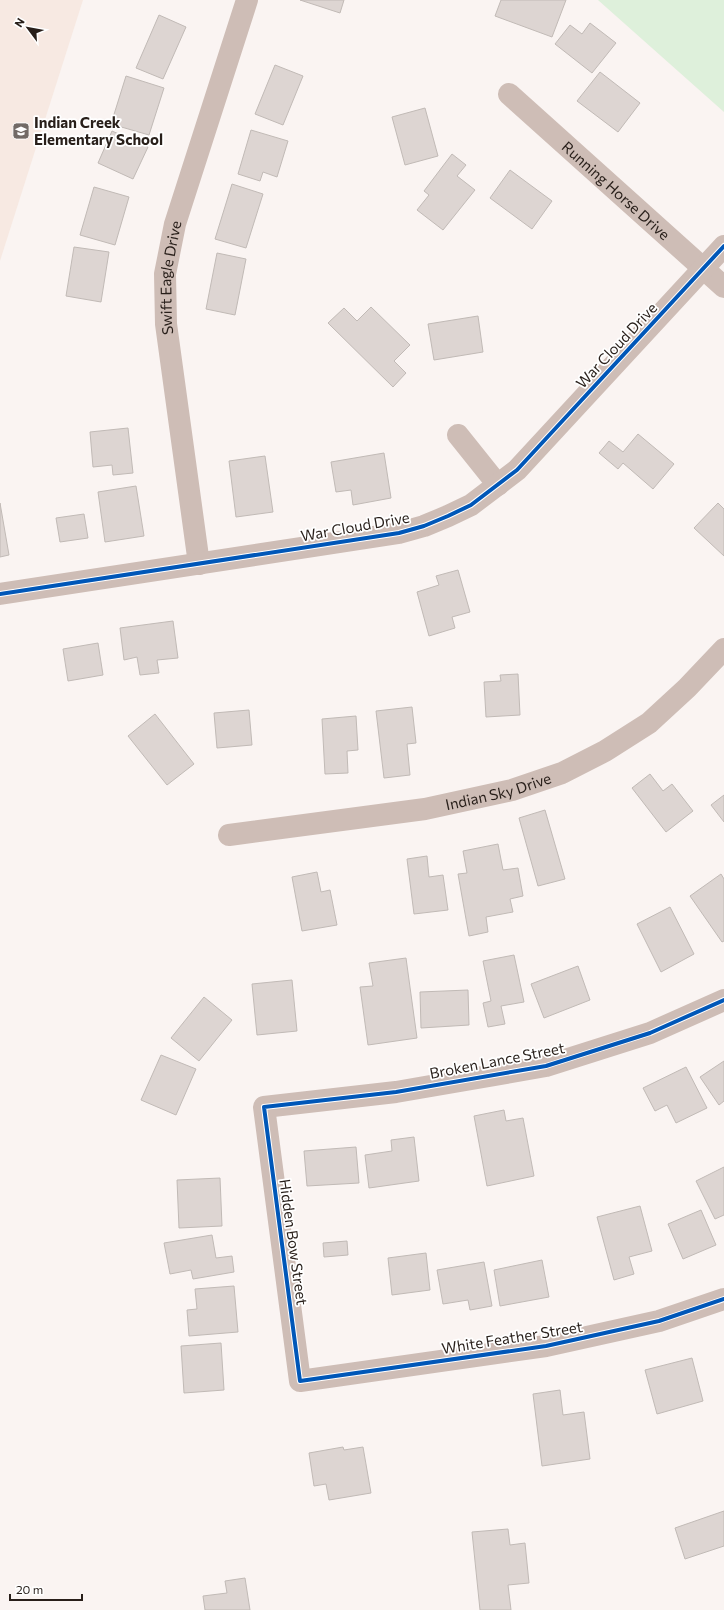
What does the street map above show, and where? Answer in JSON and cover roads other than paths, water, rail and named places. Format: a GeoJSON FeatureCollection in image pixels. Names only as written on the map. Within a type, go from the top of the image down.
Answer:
{"type":"FeatureCollection","features":[{"type":"Feature","properties":{"kind":"street","name":"Swift Eagle Drive"},"geometry":{"type":"LineString","coordinates":[[199,564],[166,324],[165,274],[174,224],[246,0]]}},
{"type":"Feature","properties":{"kind":"street","name":"Running Horse Drive"},"geometry":{"type":"LineString","coordinates":[[509,94],[724,287]]}},
{"type":"Feature","properties":{"kind":"street","name":"War Cloud Drive"},"geometry":{"type":"LineString","coordinates":[[0,594],[399,533],[424,526],[471,505],[517,470],[724,246]]}},
{"type":"Feature","properties":{"kind":"street"},"geometry":{"type":"LineString","coordinates":[[458,434],[498,485]]}},
{"type":"Feature","properties":{"kind":"street","name":"Indian Sky Drive"},"geometry":{"type":"LineString","coordinates":[[229,835],[425,809],[512,790],[562,773],[605,751],[648,723],[687,688],[724,649]]}},
{"type":"Feature","properties":{"kind":"street","name":"Broken Lance Street"},"geometry":{"type":"LineString","coordinates":[[264,1107],[396,1092],[546,1066],[650,1033],[724,1000]]}},
{"type":"Feature","properties":{"kind":"street","name":"Hidden Bow Street"},"geometry":{"type":"LineString","coordinates":[[264,1107],[300,1381]]}},
{"type":"Feature","properties":{"kind":"street","name":"White Feather Street"},"geometry":{"type":"LineString","coordinates":[[300,1381],[546,1346],[659,1320],[724,1299]]}},
{"type":"Feature","properties":{"kind":"place","name":"Indian Creek Elementary School"},"geometry":{"type":"Point","coordinates":[21,131]}}]}
